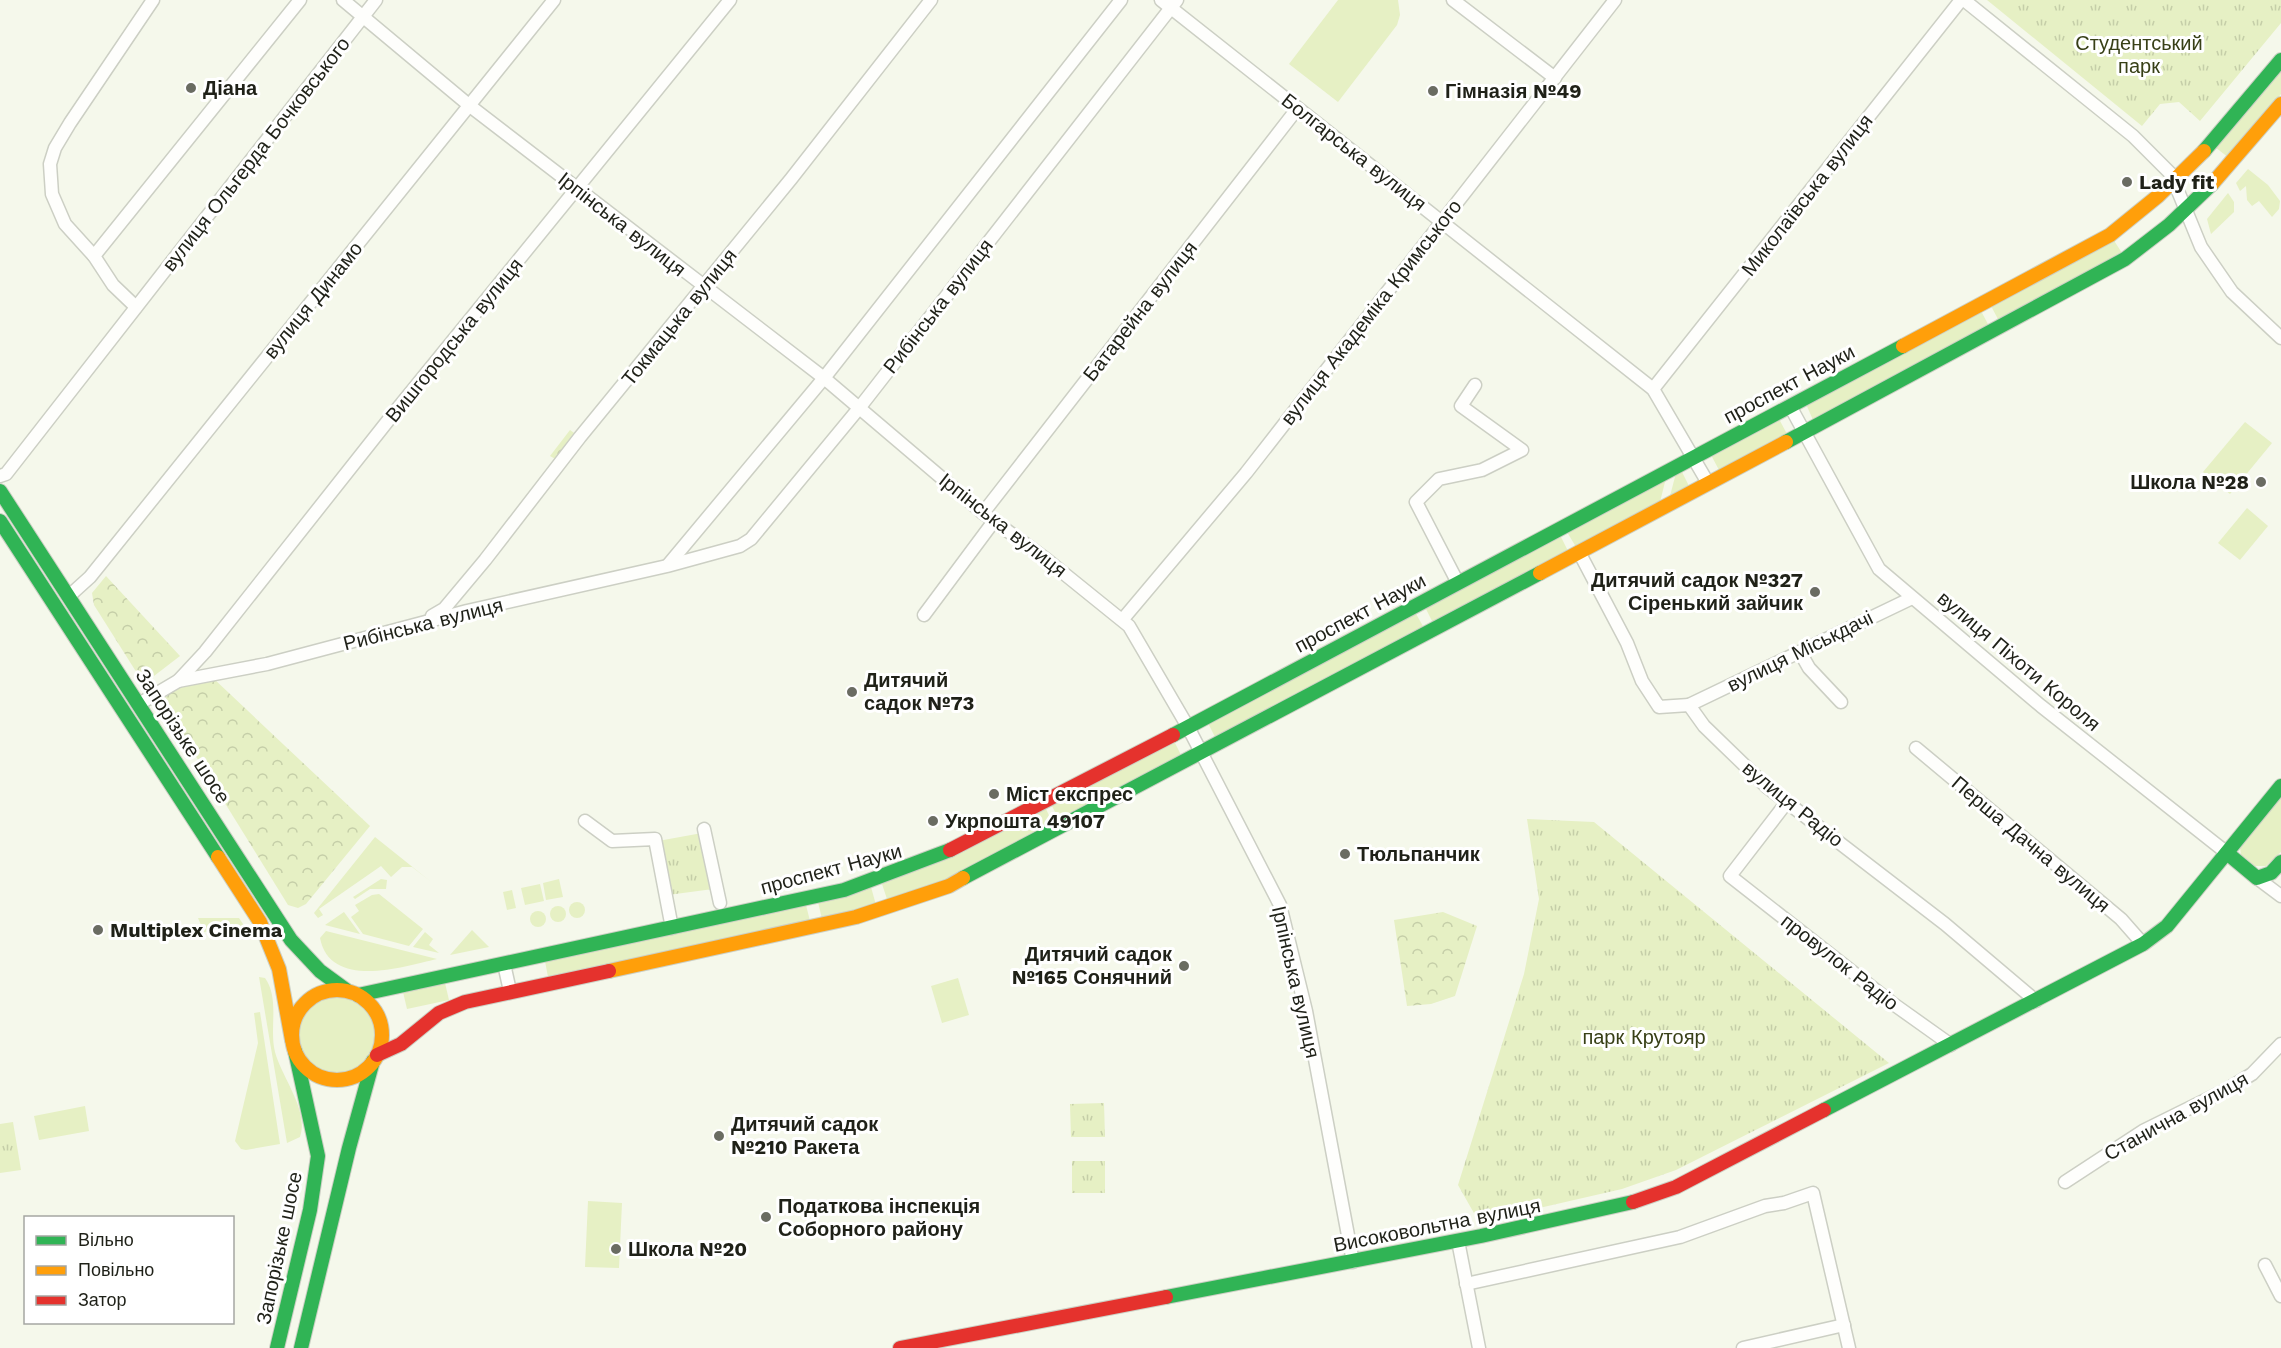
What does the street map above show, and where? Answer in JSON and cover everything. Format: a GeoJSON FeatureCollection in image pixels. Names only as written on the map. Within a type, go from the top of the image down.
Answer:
{"type":"FeatureCollection","features":[{"type":"Feature","properties":{"kind":"main road","name":"проспект Науки"},"geometry":{"type":"LineString","coordinates":[[352,993],[504,964],[844,890],[909,868],[1044,804],[2089,247],[2139,214],[2175,182],[2238,116],[2281,60]]}},
{"type":"Feature","properties":{"kind":"main road"},"geometry":{"type":"LineString","coordinates":[[302,1348],[349,1148],[375,1058],[382,1032],[380,1021],[368,1002],[352,993],[325,992],[303,1005],[296,1017],[294,1046],[310,1071],[337,1080],[351,1078],[363,1071],[375,1058],[401,1044],[448,1008],[510,991],[815,927],[901,904],[948,886],[1804,433],[2115,264],[2151,242],[2187,212],[2281,104]]}},
{"type":"Feature","properties":{"kind":"main road","name":"Запорізьке шосе"},"geometry":{"type":"LineString","coordinates":[[0,491],[291,940],[320,971],[352,993]]}},
{"type":"Feature","properties":{"kind":"main road","name":"Запорізьке шосе"},"geometry":{"type":"LineString","coordinates":[[0,521],[260,922],[279,969],[316,1139],[317,1164],[310,1210],[277,1348]]}},
{"type":"Feature","properties":{"kind":"main road","name":"Високовольтна вулиця"},"geometry":{"type":"LineString","coordinates":[[900,1348],[952,1343],[1458,1241],[1617,1207],[1676,1187],[2143,944],[2167,926],[2281,786]]}},
{"type":"Feature","properties":{"kind":"main road","name":"вулиця Піхоти Короля"},"geometry":{"type":"LineString","coordinates":[[2228,853],[2257,878]]}},
{"type":"Feature","properties":{"kind":"main road"},"geometry":{"type":"LineString","coordinates":[[2257,878],[2271,873],[2281,862]]}},
{"type":"Feature","properties":{"kind":"street"},"geometry":{"type":"LineString","coordinates":[[136,307],[113,285],[94,256],[65,224],[52,194],[50,164],[55,148],[70,123],[153,0]]}},
{"type":"Feature","properties":{"kind":"street"},"geometry":{"type":"LineString","coordinates":[[94,256],[300,0]]}},
{"type":"Feature","properties":{"kind":"street","name":"Ірпінська вулиця"},"geometry":{"type":"LineString","coordinates":[[343,0],[470,106],[703,288],[824,378],[983,513],[1130,626],[1188,727],[1280,905],[1306,1011],[1353,1262]]}},
{"type":"Feature","properties":{"kind":"street","name":"вулиця Ольгерда Бочковського"},"geometry":{"type":"LineString","coordinates":[[0,476],[6,474],[376,0]]}},
{"type":"Feature","properties":{"kind":"street","name":"вулиця Динамо"},"geometry":{"type":"LineString","coordinates":[[69,596],[90,577],[554,0]]}},
{"type":"Feature","properties":{"kind":"street","name":"Вишгородська вулиця"},"geometry":{"type":"LineString","coordinates":[[178,681],[205,652],[394,413],[730,0]]}},
{"type":"Feature","properties":{"kind":"street","name":"Токмацька вулиця"},"geometry":{"type":"LineString","coordinates":[[418,624],[444,609],[580,437],[703,288],[931,0]]}},
{"type":"Feature","properties":{"kind":"street"},"geometry":{"type":"LineString","coordinates":[[667,566],[824,378],[1120,0]]}},
{"type":"Feature","properties":{"kind":"street"},"geometry":{"type":"LineString","coordinates":[[1453,0],[1555,78]]}},
{"type":"Feature","properties":{"kind":"street","name":"вулиця Академіка Кримського"},"geometry":{"type":"LineString","coordinates":[[1123,619],[1246,473],[1615,0]]}},
{"type":"Feature","properties":{"kind":"street"},"geometry":{"type":"LineString","coordinates":[[1963,0],[2133,136],[2171,174],[2201,247],[2232,292],[2281,338]]}},
{"type":"Feature","properties":{"kind":"street","name":"Миколаївська вулиця"},"geometry":{"type":"LineString","coordinates":[[1653,389],[1963,0]]}},
{"type":"Feature","properties":{"kind":"street","name":"Болгарська вулиця"},"geometry":{"type":"LineString","coordinates":[[1170,3],[1298,108],[1653,389],[1708,483]]}},
{"type":"Feature","properties":{"kind":"street","name":"Рибінська вулиця"},"geometry":{"type":"LineString","coordinates":[[178,681],[267,664],[418,624],[667,566],[740,546],[751,539],[860,407],[1170,3]]}},
{"type":"Feature","properties":{"kind":"street","name":"Батарейна вулиця"},"geometry":{"type":"LineString","coordinates":[[983,513],[1298,108]]}},
{"type":"Feature","properties":{"kind":"street"},"geometry":{"type":"LineString","coordinates":[[1458,583],[1416,502],[1439,479],[1482,470],[1522,450],[1461,406],[1475,385]]}},
{"type":"Feature","properties":{"kind":"street","name":"вулиця Піхоти Короля"},"geometry":{"type":"LineString","coordinates":[[1790,406],[1879,569],[2106,758],[2228,853]]}},
{"type":"Feature","properties":{"kind":"street"},"geometry":{"type":"LineString","coordinates":[[924,615],[994,521]]}},
{"type":"Feature","properties":{"kind":"street"},"geometry":{"type":"LineString","coordinates":[[1579,552],[1626,643],[1641,681],[1659,707],[1689,705]]}},
{"type":"Feature","properties":{"kind":"street","name":"вулиця Міськдачі"},"geometry":{"type":"LineString","coordinates":[[1689,705],[1912,598]]}},
{"type":"Feature","properties":{"kind":"street"},"geometry":{"type":"LineString","coordinates":[[1800,652],[1809,668],[1841,702]]}},
{"type":"Feature","properties":{"kind":"street"},"geometry":{"type":"LineString","coordinates":[[139,704],[178,681]]}},
{"type":"Feature","properties":{"kind":"street","name":"вулиця Радіо"},"geometry":{"type":"LineString","coordinates":[[1689,705],[1704,726],[1748,770],[1945,924],[2036,1001]]}},
{"type":"Feature","properties":{"kind":"street","name":"Перша Дачна вулиця"},"geometry":{"type":"LineString","coordinates":[[1916,748],[2121,919],[2143,944]]}},
{"type":"Feature","properties":{"kind":"street","name":"провулок Радіо"},"geometry":{"type":"LineString","coordinates":[[1787,802],[1730,876],[1892,1003],[1951,1045]]}},
{"type":"Feature","properties":{"kind":"street"},"geometry":{"type":"LineString","coordinates":[[585,821],[612,841],[655,839],[672,928]]}},
{"type":"Feature","properties":{"kind":"street"},"geometry":{"type":"LineString","coordinates":[[704,829],[720,903]]}},
{"type":"Feature","properties":{"kind":"street","name":"вулиця Піхоти Короля"},"geometry":{"type":"LineString","coordinates":[[2257,878],[2281,896]]}},
{"type":"Feature","properties":{"kind":"street"},"geometry":{"type":"LineString","coordinates":[[504,964],[510,991]]}},
{"type":"Feature","properties":{"kind":"street","name":"Станична вулиця"},"geometry":{"type":"LineString","coordinates":[[2065,1182],[2143,1131],[2226,1090],[2252,1074],[2281,1044]]}},
{"type":"Feature","properties":{"kind":"street"},"geometry":{"type":"LineString","coordinates":[[1466,1284],[1680,1238],[1765,1206],[1784,1203],[1813,1192],[1849,1348]]}},
{"type":"Feature","properties":{"kind":"street"},"geometry":{"type":"LineString","coordinates":[[1458,1241],[1479,1348]]}},
{"type":"Feature","properties":{"kind":"street"},"geometry":{"type":"LineString","coordinates":[[2265,1265],[2281,1296]]}},
{"type":"Feature","properties":{"kind":"street"},"geometry":{"type":"LineString","coordinates":[[1743,1348],[1844,1325]]}},
{"type":"Feature","properties":{"kind":"green space"},"geometry":{"type":"Polygon","coordinates":[[[1338,0],[1398,0],[1400,15],[1397,25],[1338,102],[1289,64],[1338,0]]]}},
{"type":"Feature","properties":{"kind":"green space","name":"Студентський парк"},"geometry":{"type":"Polygon","coordinates":[[[1987,0],[2281,0],[2281,23],[2200,121],[2179,102],[2160,104],[2142,126],[1987,0]]]}},
{"type":"Feature","properties":{"kind":"green space"},"geometry":{"type":"Polygon","coordinates":[[[2281,67],[2281,94],[2229,158],[2215,147],[2281,67]]]}},
{"type":"Feature","properties":{"kind":"green space"},"geometry":{"type":"Polygon","coordinates":[[[2248,169],[2268,185],[2280,201],[2279,209],[2272,217],[2259,201],[2252,206],[2247,200],[2246,186],[2240,191],[2236,183],[2248,169]]]}},
{"type":"Feature","properties":{"kind":"green space"},"geometry":{"type":"Polygon","coordinates":[[[2228,193],[2234,202],[2234,212],[2211,234],[2207,219],[2228,193]]]}},
{"type":"Feature","properties":{"kind":"green space"},"geometry":{"type":"Polygon","coordinates":[[[2113,239],[2122,253],[1999,321],[1991,306],[2113,239]]]}},
{"type":"Feature","properties":{"kind":"green space"},"geometry":{"type":"Polygon","coordinates":[[[1981,311],[1989,326],[1813,420],[1806,404],[1981,311]]]}},
{"type":"Feature","properties":{"kind":"green space"},"geometry":{"type":"Polygon","coordinates":[[[1779,419],[1787,434],[1719,470],[1711,455],[1779,419]]]}},
{"type":"Feature","properties":{"kind":"green space"},"geometry":{"type":"Polygon","coordinates":[[[2245,422],[2272,443],[2230,494],[2203,472],[2245,422]]]}},
{"type":"Feature","properties":{"kind":"green space"},"geometry":{"type":"Polygon","coordinates":[[[570,430],[577,435],[557,460],[550,456],[570,430]]]}},
{"type":"Feature","properties":{"kind":"green space"},"geometry":{"type":"Polygon","coordinates":[[[1681,470],[1689,486],[1670,496],[1676,473],[1681,470]]]}},
{"type":"Feature","properties":{"kind":"green space"},"geometry":{"type":"Polygon","coordinates":[[[1666,478],[1660,502],[1576,547],[1567,532],[1666,478]]]}},
{"type":"Feature","properties":{"kind":"green space"},"geometry":{"type":"Polygon","coordinates":[[[2247,508],[2268,526],[2240,560],[2218,543],[2247,508]]]}},
{"type":"Feature","properties":{"kind":"green space"},"geometry":{"type":"Polygon","coordinates":[[[1560,535],[1568,551],[1433,623],[1425,607],[1560,535]]]}},
{"type":"Feature","properties":{"kind":"green space"},"geometry":{"type":"Polygon","coordinates":[[[106,576],[180,656],[154,676],[146,678],[135,670],[94,605],[92,593],[106,576]]]}},
{"type":"Feature","properties":{"kind":"green space"},"geometry":{"type":"Polygon","coordinates":[[[1415,612],[1424,628],[1216,739],[1208,723],[1415,612]]]}},
{"type":"Feature","properties":{"kind":"green space"},"geometry":{"type":"Polygon","coordinates":[[[213,678],[370,826],[306,904],[298,908],[288,905],[161,700],[178,688],[213,678]]]}},
{"type":"Feature","properties":{"kind":"green space"},"geometry":{"type":"Polygon","coordinates":[[[1174,741],[1182,757],[1060,822],[1052,806],[1174,741]]]}},
{"type":"Feature","properties":{"kind":"green space"},"geometry":{"type":"Polygon","coordinates":[[[2281,797],[2281,852],[2266,866],[2255,866],[2241,855],[2240,847],[2281,797]]]}},
{"type":"Feature","properties":{"kind":"green space"},"geometry":{"type":"Polygon","coordinates":[[[1046,809],[1054,826],[946,880],[888,902],[882,884],[1046,809]]]}},
{"type":"Feature","properties":{"kind":"green space","name":"парк Крутояр"},"geometry":{"type":"Polygon","coordinates":[[[1527,819],[1594,822],[1889,1063],[1676,1170],[1622,1189],[1479,1222],[1458,1185],[1524,974],[1539,899],[1527,819]]]}},
{"type":"Feature","properties":{"kind":"green space"},"geometry":{"type":"Polygon","coordinates":[[[702,833],[713,889],[668,895],[658,841],[702,833]]]}},
{"type":"Feature","properties":{"kind":"green space"},"geometry":{"type":"Polygon","coordinates":[[[375,837],[430,881],[412,867],[402,867],[391,877],[381,866],[319,909],[323,915],[318,918],[314,913],[375,837]]]}},
{"type":"Feature","properties":{"kind":"green space"},"geometry":{"type":"Polygon","coordinates":[[[381,879],[387,880],[386,889],[370,889],[355,899],[353,897],[381,879]]]}},
{"type":"Feature","properties":{"kind":"green space"},"geometry":{"type":"Polygon","coordinates":[[[559,879],[563,897],[546,900],[543,883],[559,879]]]}},
{"type":"Feature","properties":{"kind":"green space"},"geometry":{"type":"Polygon","coordinates":[[[540,884],[544,901],[525,905],[521,888],[540,884]]]}},
{"type":"Feature","properties":{"kind":"green space"},"geometry":{"type":"Polygon","coordinates":[[[871,887],[876,905],[822,919],[818,902],[871,887]]]}},
{"type":"Feature","properties":{"kind":"green space"},"geometry":{"type":"Polygon","coordinates":[[[512,890],[516,908],[507,910],[503,892],[512,890]]]}},
{"type":"Feature","properties":{"kind":"green space"},"geometry":{"type":"Polygon","coordinates":[[[379,894],[423,929],[409,946],[363,934],[351,917],[359,911],[355,905],[372,895],[379,894]]]}},
{"type":"Feature","properties":{"kind":"green space"},"geometry":{"type":"Polygon","coordinates":[[[577,902],[585,910],[577,918],[569,910],[577,902]]]}},
{"type":"Feature","properties":{"kind":"green space"},"geometry":{"type":"Polygon","coordinates":[[[806,905],[810,921],[548,977],[545,961],[806,905]]]}},
{"type":"Feature","properties":{"kind":"green space"},"geometry":{"type":"Polygon","coordinates":[[[558,906],[566,914],[558,922],[550,914],[558,906]]]}},
{"type":"Feature","properties":{"kind":"green space"},"geometry":{"type":"Polygon","coordinates":[[[538,911],[544,913],[546,919],[544,925],[538,927],[532,925],[530,919],[532,913],[538,911]]]}},
{"type":"Feature","properties":{"kind":"green space"},"geometry":{"type":"Polygon","coordinates":[[[344,912],[360,934],[325,925],[344,912]]]}},
{"type":"Feature","properties":{"kind":"green space"},"geometry":{"type":"Polygon","coordinates":[[[1443,912],[1477,926],[1455,996],[1431,1004],[1407,1006],[1394,920],[1443,912]]]}},
{"type":"Feature","properties":{"kind":"green space"},"geometry":{"type":"Polygon","coordinates":[[[198,918],[239,918],[245,927],[228,929],[225,924],[218,922],[210,931],[204,932],[198,918]]]}},
{"type":"Feature","properties":{"kind":"green space"},"geometry":{"type":"Polygon","coordinates":[[[472,930],[489,947],[450,955],[472,930]]]}},
{"type":"Feature","properties":{"kind":"green space"},"geometry":{"type":"Polygon","coordinates":[[[326,931],[437,959],[388,970],[352,970],[338,964],[327,954],[320,938],[326,931]]]}},
{"type":"Feature","properties":{"kind":"green space"},"geometry":{"type":"Polygon","coordinates":[[[425,932],[433,939],[429,945],[439,953],[413,947],[425,932]]]}},
{"type":"Feature","properties":{"kind":"green space"},"geometry":{"type":"Polygon","coordinates":[[[259,977],[265,978],[272,995],[275,1052],[301,1116],[300,1137],[287,1143],[259,977]]]}},
{"type":"Feature","properties":{"kind":"green space"},"geometry":{"type":"Polygon","coordinates":[[[958,978],[969,1015],[942,1023],[931,986],[958,978]]]}},
{"type":"Feature","properties":{"kind":"green space"},"geometry":{"type":"Polygon","coordinates":[[[445,983],[449,1000],[407,1009],[403,992],[445,983]]]}},
{"type":"Feature","properties":{"kind":"green space"},"geometry":{"type":"Polygon","coordinates":[[[336,996],[351,999],[363,1008],[372,1020],[375,1035],[372,1050],[363,1062],[351,1071],[336,1074],[321,1071],[309,1062],[300,1050],[297,1035],[300,1020],[309,1008],[321,999],[336,996]]]}},
{"type":"Feature","properties":{"kind":"green space"},"geometry":{"type":"Polygon","coordinates":[[[260,1012],[280,1144],[246,1150],[241,1149],[235,1141],[258,1043],[254,1013],[260,1012]]]}},
{"type":"Feature","properties":{"kind":"green space"},"geometry":{"type":"Polygon","coordinates":[[[1104,1103],[1105,1137],[1071,1137],[1070,1104],[1104,1103]]]}},
{"type":"Feature","properties":{"kind":"green space"},"geometry":{"type":"Polygon","coordinates":[[[85,1106],[89,1131],[39,1140],[34,1116],[85,1106]]]}},
{"type":"Feature","properties":{"kind":"green space"},"geometry":{"type":"Polygon","coordinates":[[[13,1122],[21,1170],[0,1173],[0,1124],[13,1122]]]}},
{"type":"Feature","properties":{"kind":"green space"},"geometry":{"type":"Polygon","coordinates":[[[1072,1161],[1105,1161],[1105,1193],[1072,1193],[1072,1161]]]}},
{"type":"Feature","properties":{"kind":"green space"},"geometry":{"type":"Polygon","coordinates":[[[588,1201],[622,1203],[619,1268],[585,1267],[588,1201]]]}},
{"type":"Feature","properties":{"kind":"traffic: fast"},"geometry":{"type":"LineString","coordinates":[[2204,151],[2281,60]]}},
{"type":"Feature","properties":{"kind":"traffic: fast"},"geometry":{"type":"LineString","coordinates":[[1786,442],[2125,259],[2169,225],[2212,184]]}},
{"type":"Feature","properties":{"kind":"traffic: fast"},"geometry":{"type":"LineString","coordinates":[[1173,735],[1903,346]]}},
{"type":"Feature","properties":{"kind":"traffic: fast"},"geometry":{"type":"LineString","coordinates":[[0,491],[291,940],[320,971],[346,990]]}},
{"type":"Feature","properties":{"kind":"traffic: fast"},"geometry":{"type":"LineString","coordinates":[[0,521],[218,857]]}},
{"type":"Feature","properties":{"kind":"traffic: fast"},"geometry":{"type":"LineString","coordinates":[[963,878],[1540,573]]}},
{"type":"Feature","properties":{"kind":"traffic: fast"},"geometry":{"type":"LineString","coordinates":[[1824,1110],[2143,944],[2167,926],[2281,786]]}},
{"type":"Feature","properties":{"kind":"traffic: fast"},"geometry":{"type":"LineString","coordinates":[[358,995],[844,890],[950,850]]}},
{"type":"Feature","properties":{"kind":"traffic: fast"},"geometry":{"type":"LineString","coordinates":[[2227,853],[2257,878],[2271,873],[2281,862]]}},
{"type":"Feature","properties":{"kind":"traffic: fast"},"geometry":{"type":"LineString","coordinates":[[277,1348],[310,1210],[318,1156],[295,1051]]}},
{"type":"Feature","properties":{"kind":"traffic: fast"},"geometry":{"type":"LineString","coordinates":[[301,1348],[349,1148],[373,1061]]}},
{"type":"Feature","properties":{"kind":"traffic: fast"},"geometry":{"type":"LineString","coordinates":[[1166,1297],[1481,1236],[1633,1202]]}},
{"type":"Feature","properties":{"kind":"traffic: slow"},"geometry":{"type":"LineString","coordinates":[[2212,184],[2281,104]]}},
{"type":"Feature","properties":{"kind":"traffic: slow"},"geometry":{"type":"LineString","coordinates":[[1903,346],[2110,235],[2158,196],[2204,151]]}},
{"type":"Feature","properties":{"kind":"traffic: slow"},"geometry":{"type":"LineString","coordinates":[[1540,573],[1786,442]]}},
{"type":"Feature","properties":{"kind":"traffic: slow"},"geometry":{"type":"LineString","coordinates":[[218,857],[260,922],[279,969],[292,1040]]}},
{"type":"Feature","properties":{"kind":"traffic: slow"},"geometry":{"type":"LineString","coordinates":[[609,971],[856,917],[949,886],[963,878]]}},
{"type":"Feature","properties":{"kind":"traffic: slow"},"geometry":{"type":"LineString","coordinates":[[337,990],[354,994],[369,1003],[378,1018],[382,1035],[378,1052],[369,1067],[354,1076],[337,1080],[320,1076],[305,1067],[296,1052],[292,1035],[296,1018],[305,1003],[320,994],[337,990]]}},
{"type":"Feature","properties":{"kind":"traffic: jam"},"geometry":{"type":"LineString","coordinates":[[950,850],[1173,735]]}},
{"type":"Feature","properties":{"kind":"traffic: jam"},"geometry":{"type":"LineString","coordinates":[[377,1055],[401,1044],[439,1013],[465,1002],[609,971]]}},
{"type":"Feature","properties":{"kind":"traffic: jam"},"geometry":{"type":"LineString","coordinates":[[1633,1202],[1676,1187],[1824,1110]]}},
{"type":"Feature","properties":{"kind":"traffic: jam"},"geometry":{"type":"LineString","coordinates":[[900,1348],[1166,1297]]}},
{"type":"Feature","properties":{"kind":"place","name":"Діана"},"geometry":{"type":"Point","coordinates":[191,88]}},
{"type":"Feature","properties":{"kind":"place","name":"Гімназія №49"},"geometry":{"type":"Point","coordinates":[1433,91]}},
{"type":"Feature","properties":{"kind":"place","name":"Lady fit"},"geometry":{"type":"Point","coordinates":[2127,182]}},
{"type":"Feature","properties":{"kind":"place","name":"Школа №28"},"geometry":{"type":"Point","coordinates":[2261,482]}},
{"type":"Feature","properties":{"kind":"place","name":"Дитячий садок №327 Сіренький зайчик"},"geometry":{"type":"Point","coordinates":[1815,592]}},
{"type":"Feature","properties":{"kind":"place","name":"Дитячий садок №73"},"geometry":{"type":"Point","coordinates":[852,692]}},
{"type":"Feature","properties":{"kind":"place","name":"Міст експрес"},"geometry":{"type":"Point","coordinates":[994,794]}},
{"type":"Feature","properties":{"kind":"place","name":"Укрпошта 49107"},"geometry":{"type":"Point","coordinates":[933,821]}},
{"type":"Feature","properties":{"kind":"place","name":"Тюльпанчик"},"geometry":{"type":"Point","coordinates":[1345,854]}},
{"type":"Feature","properties":{"kind":"place","name":"Multiplex Cinema"},"geometry":{"type":"Point","coordinates":[98,930]}},
{"type":"Feature","properties":{"kind":"place","name":"Дитячий садок №165 Сонячний"},"geometry":{"type":"Point","coordinates":[1184,966]}},
{"type":"Feature","properties":{"kind":"place","name":"Дитячий садок №210 Ракета"},"geometry":{"type":"Point","coordinates":[719,1136]}},
{"type":"Feature","properties":{"kind":"place","name":"Податкова інспекція Соборного району"},"geometry":{"type":"Point","coordinates":[766,1217]}},
{"type":"Feature","properties":{"kind":"place","name":"Школа №20"},"geometry":{"type":"Point","coordinates":[616,1249]}}]}
